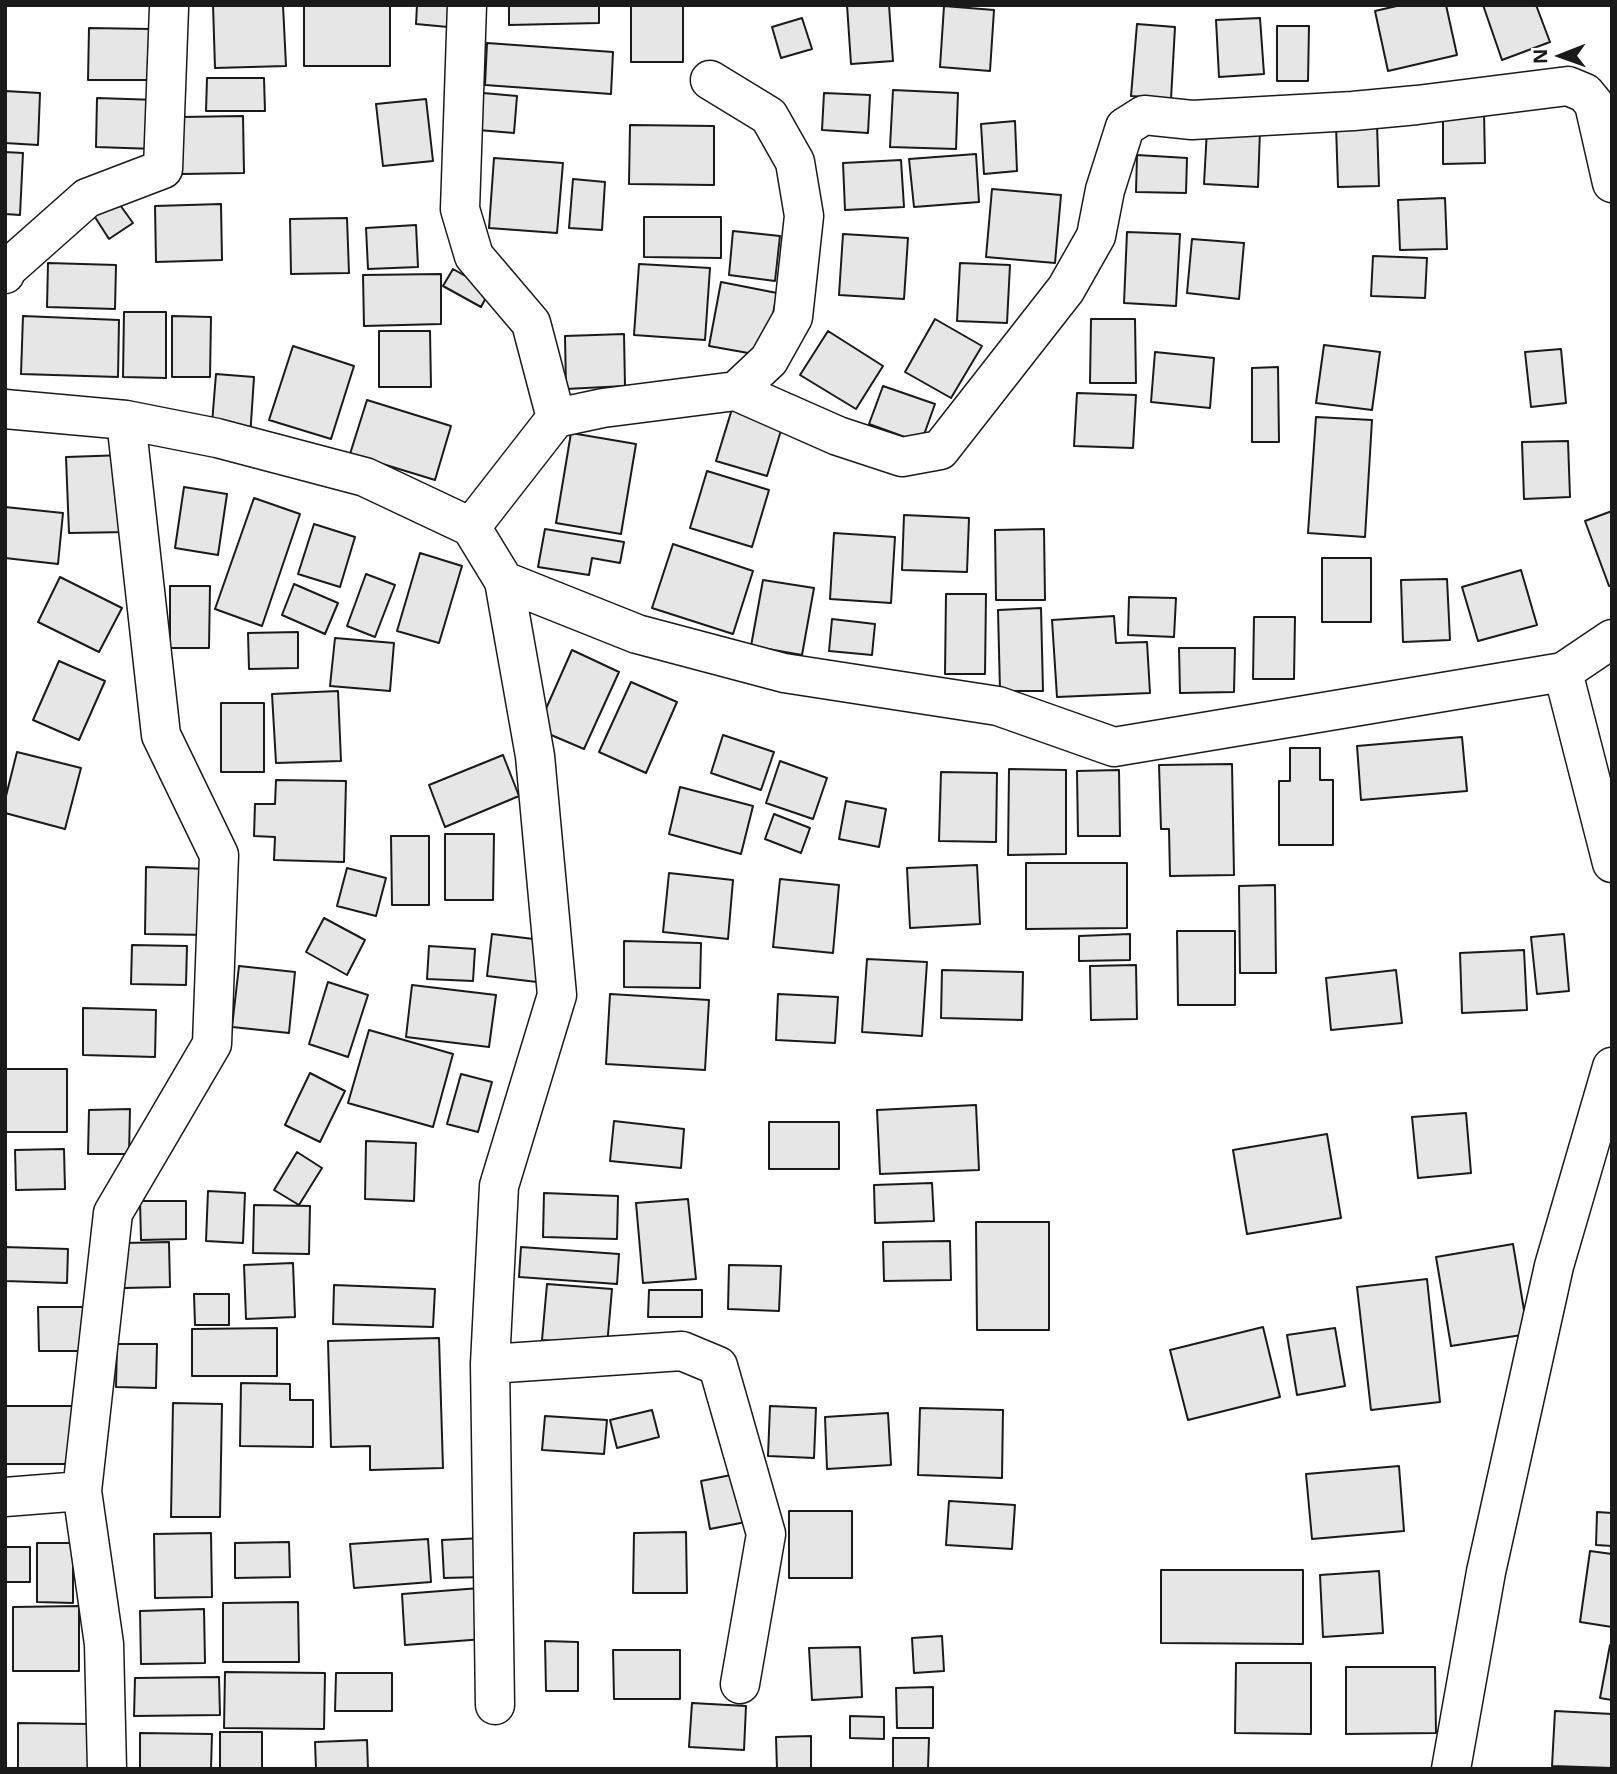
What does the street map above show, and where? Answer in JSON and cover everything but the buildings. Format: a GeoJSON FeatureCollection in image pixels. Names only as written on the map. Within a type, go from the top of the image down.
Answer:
{"type":"FeatureCollection","features":[{"type":"Feature","properties":{"kind":"street"},"geometry":{"type":"LineString","coordinates":[[467,5],[460,209],[474,256],[531,323],[556,418]]}},
{"type":"Feature","properties":{"kind":"street"},"geometry":{"type":"LineString","coordinates":[[5,274],[7,269],[87,198],[163,169],[169,8]]}},
{"type":"Feature","properties":{"kind":"street"},"geometry":{"type":"LineString","coordinates":[[710,80],[769,116],[795,162],[804,216],[793,317],[769,360],[736,391]]}},
{"type":"Feature","properties":{"kind":"street"},"geometry":{"type":"LineString","coordinates":[[471,527],[556,418],[603,408],[736,391],[838,436],[902,457],[940,450],[1066,289],[1096,236],[1105,190],[1125,127],[1144,115],[1192,120],[1353,111],[1568,86],[1585,93],[1594,104],[1612,183]]}},
{"type":"Feature","properties":{"kind":"street"},"geometry":{"type":"LineString","coordinates":[[5,409],[126,420],[217,438],[365,477],[471,527],[504,580],[535,756],[557,995],[499,1186],[490,1364],[495,1705]]}},
{"type":"Feature","properties":{"kind":"street"},"geometry":{"type":"LineString","coordinates":[[107,1769],[104,1644],[82,1491],[113,1213],[212,1044],[219,855],[161,734],[126,420]]}},
{"type":"Feature","properties":{"kind":"street"},"geometry":{"type":"LineString","coordinates":[[504,580],[637,634],[784,673],[999,706],[1114,747],[1563,672],[1612,639]]}},
{"type":"Feature","properties":{"kind":"street"},"geometry":{"type":"LineString","coordinates":[[1563,672],[1612,863]]}},
{"type":"Feature","properties":{"kind":"street"},"geometry":{"type":"LineString","coordinates":[[1451,1769],[1486,1573],[1554,1266],[1612,1067]]}},
{"type":"Feature","properties":{"kind":"street"},"geometry":{"type":"LineString","coordinates":[[490,1364],[682,1351],[718,1366],[766,1534],[740,1684]]}},
{"type":"Feature","properties":{"kind":"street"},"geometry":{"type":"LineString","coordinates":[[5,1497],[82,1491]]}}]}
